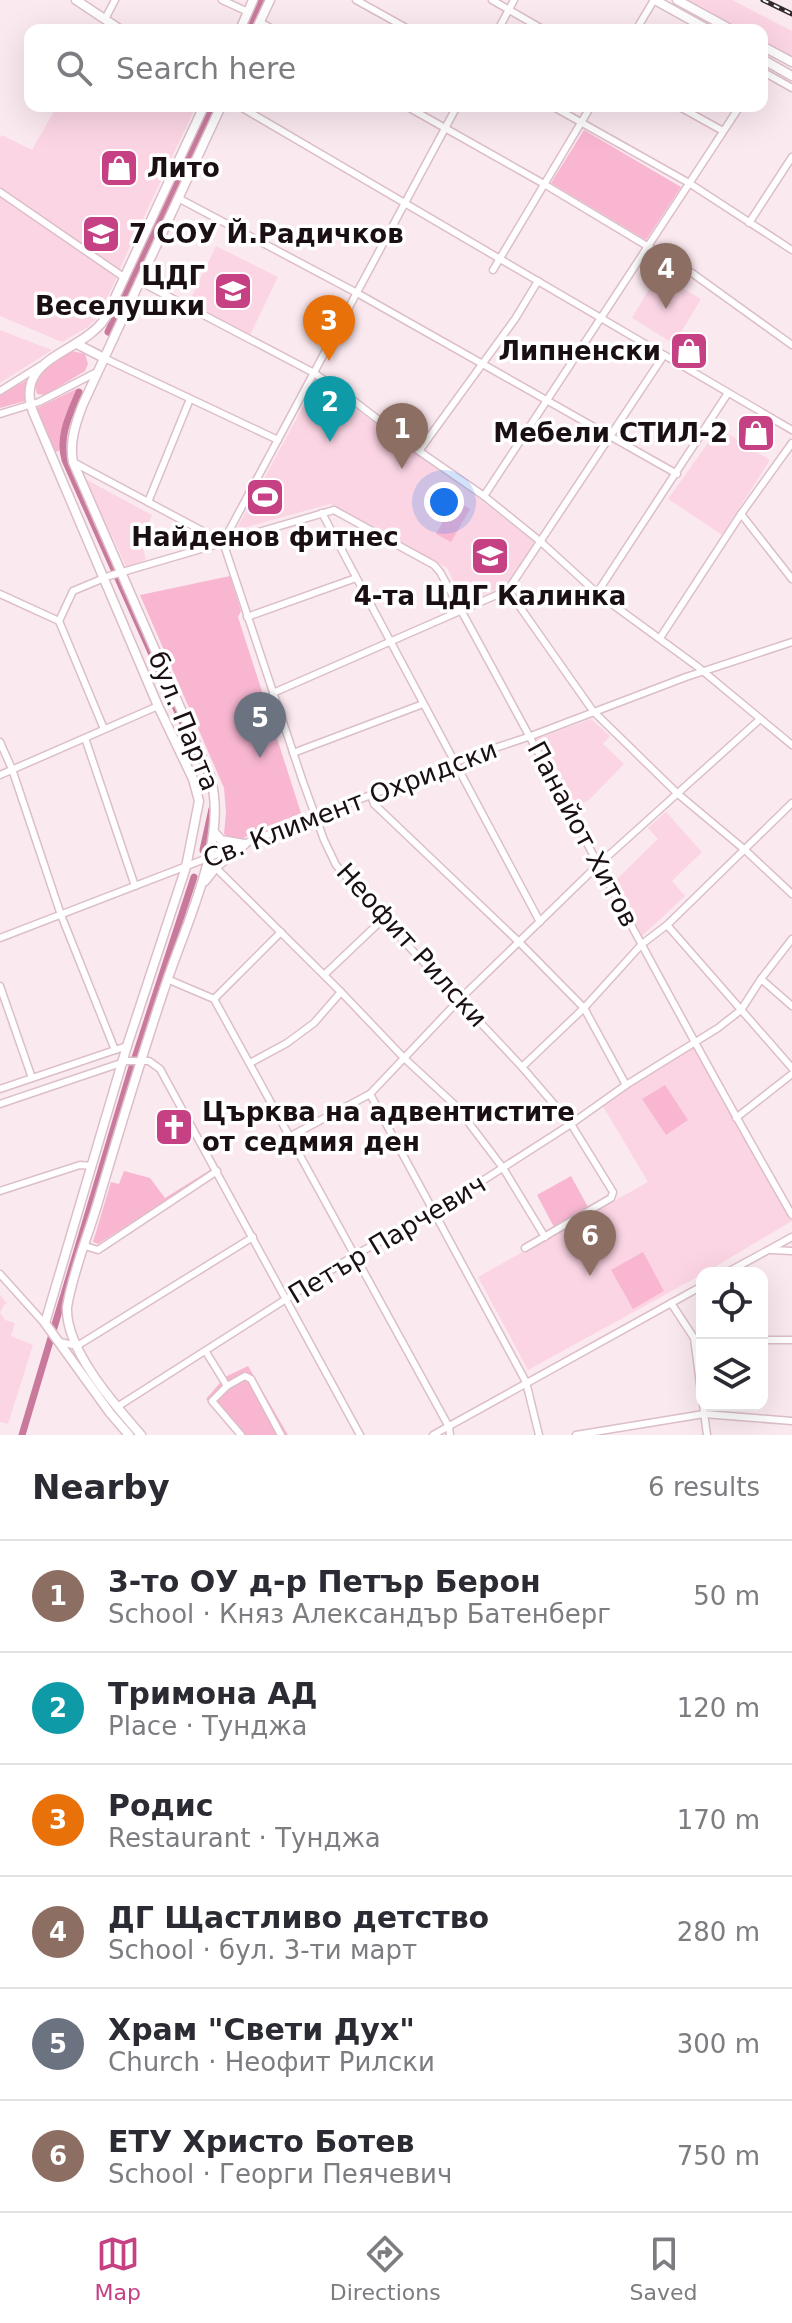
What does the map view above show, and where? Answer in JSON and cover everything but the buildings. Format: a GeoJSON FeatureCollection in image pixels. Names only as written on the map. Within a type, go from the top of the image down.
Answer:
{"type":"FeatureCollection","features":[{"type":"Feature","properties":{"kind":"main road"},"geometry":{"type":"LineString","coordinates":[[76,0],[112,24]]}},
{"type":"Feature","properties":{"kind":"main road"},"geometry":{"type":"LineString","coordinates":[[243,24],[253,0]]}},
{"type":"Feature","properties":{"kind":"main road"},"geometry":{"type":"LineString","coordinates":[[259,24],[270,0]]}},
{"type":"Feature","properties":{"kind":"main road"},"geometry":{"type":"LineString","coordinates":[[655,0],[698,24]]}},
{"type":"Feature","properties":{"kind":"main road"},"geometry":{"type":"LineString","coordinates":[[677,0],[721,24]]}},
{"type":"Feature","properties":{"kind":"main road"},"geometry":{"type":"LineString","coordinates":[[768,50],[792,62]]}},
{"type":"Feature","properties":{"kind":"main road"},"geometry":{"type":"LineString","coordinates":[[768,63],[792,76]]}},
{"type":"Feature","properties":{"kind":"main road"},"geometry":{"type":"LineString","coordinates":[[30,406],[30,384],[43,364],[77,344],[102,324],[201,112]]}},
{"type":"Feature","properties":{"kind":"main road"},"geometry":{"type":"LineString","coordinates":[[73,462],[72,448],[77,423],[97,372],[218,112]]}},
{"type":"Feature","properties":{"kind":"main road"},"geometry":{"type":"LineString","coordinates":[[77,344],[104,358]]}},
{"type":"Feature","properties":{"kind":"main road"},"geometry":{"type":"LineString","coordinates":[[88,350],[97,372]]}},
{"type":"Feature","properties":{"kind":"main road","name":"бул. Парта"},"geometry":{"type":"LineString","coordinates":[[30,406],[210,776],[217,802],[201,889],[138,1061],[67,1307],[69,1326],[77,1346],[117,1407],[141,1435]]}},
{"type":"Feature","properties":{"kind":"main road","name":"бул. Парта"},"geometry":{"type":"LineString","coordinates":[[46,1326],[127,1046],[186,867],[197,814],[197,790],[158,706],[73,462]]}},
{"type":"Feature","properties":{"kind":"main road"},"geometry":{"type":"LineString","coordinates":[[213,831],[221,840],[245,844]]}},
{"type":"Feature","properties":{"kind":"main road"},"geometry":{"type":"LineString","coordinates":[[201,889],[216,867],[245,844]]}},
{"type":"Feature","properties":{"kind":"main road"},"geometry":{"type":"LineString","coordinates":[[46,1326],[129,1435]]}},
{"type":"Feature","properties":{"kind":"main road"},"geometry":{"type":"LineString","coordinates":[[57,1340],[84,1358]]}},
{"type":"Feature","properties":{"kind":"street"},"geometry":{"type":"LineString","coordinates":[[105,19],[115,0]]}},
{"type":"Feature","properties":{"kind":"street"},"geometry":{"type":"LineString","coordinates":[[222,0],[248,12]]}},
{"type":"Feature","properties":{"kind":"street"},"geometry":{"type":"LineString","coordinates":[[356,0],[399,24]]}},
{"type":"Feature","properties":{"kind":"street"},"geometry":{"type":"LineString","coordinates":[[492,0],[534,24]]}},
{"type":"Feature","properties":{"kind":"street"},"geometry":{"type":"LineString","coordinates":[[501,24],[514,0]]}},
{"type":"Feature","properties":{"kind":"street"},"geometry":{"type":"LineString","coordinates":[[640,24],[655,0]]}},
{"type":"Feature","properties":{"kind":"street"},"geometry":{"type":"LineString","coordinates":[[768,58],[774,53]]}},
{"type":"Feature","properties":{"kind":"street"},"geometry":{"type":"LineString","coordinates":[[768,75],[792,88]]}},
{"type":"Feature","properties":{"kind":"street"},"geometry":{"type":"LineString","coordinates":[[249,112],[792,430]]}},
{"type":"Feature","properties":{"kind":"street"},"geometry":{"type":"LineString","coordinates":[[416,112],[692,273],[792,345]]}},
{"type":"Feature","properties":{"kind":"street"},"geometry":{"type":"LineString","coordinates":[[223,542],[454,112]]}},
{"type":"Feature","properties":{"kind":"street"},"geometry":{"type":"LineString","coordinates":[[563,112],[689,183],[792,250]]}},
{"type":"Feature","properties":{"kind":"street"},"geometry":{"type":"LineString","coordinates":[[493,270],[587,112]]}},
{"type":"Feature","properties":{"kind":"street"},"geometry":{"type":"LineString","coordinates":[[689,112],[723,131]]}},
{"type":"Feature","properties":{"kind":"street"},"geometry":{"type":"LineString","coordinates":[[484,496],[736,112]]}},
{"type":"Feature","properties":{"kind":"street"},"geometry":{"type":"LineString","coordinates":[[749,223],[792,157]]}},
{"type":"Feature","properties":{"kind":"street"},"geometry":{"type":"LineString","coordinates":[[0,192],[125,278]]}},
{"type":"Feature","properties":{"kind":"street"},"geometry":{"type":"LineString","coordinates":[[178,198],[357,293],[677,474]]}},
{"type":"Feature","properties":{"kind":"street"},"geometry":{"type":"LineString","coordinates":[[139,281],[314,373],[350,398],[484,496],[597,593],[660,638],[792,745]]}},
{"type":"Feature","properties":{"kind":"street"},"geometry":{"type":"LineString","coordinates":[[419,451],[515,319],[538,281]]}},
{"type":"Feature","properties":{"kind":"street"},"geometry":{"type":"LineString","coordinates":[[273,693],[508,590],[664,355]]}},
{"type":"Feature","properties":{"kind":"street"},"geometry":{"type":"LineString","coordinates":[[104,358],[278,440]]}},
{"type":"Feature","properties":{"kind":"street"},"geometry":{"type":"LineString","coordinates":[[0,391],[43,364]]}},
{"type":"Feature","properties":{"kind":"street"},"geometry":{"type":"LineString","coordinates":[[0,414],[59,394],[97,372]]}},
{"type":"Feature","properties":{"kind":"street"},"geometry":{"type":"LineString","coordinates":[[597,593],[728,393]]}},
{"type":"Feature","properties":{"kind":"street"},"geometry":{"type":"LineString","coordinates":[[148,502],[190,399]]}},
{"type":"Feature","properties":{"kind":"street"},"geometry":{"type":"LineString","coordinates":[[660,638],[741,514],[792,443]]}},
{"type":"Feature","properties":{"kind":"street"},"geometry":{"type":"LineString","coordinates":[[73,462],[223,542]]}},
{"type":"Feature","properties":{"kind":"street","name":"Панайот Хитов"},"geometry":{"type":"LineString","coordinates":[[322,513],[337,511],[434,565],[531,736],[736,1118],[792,1215]]}},
{"type":"Feature","properties":{"kind":"street"},"geometry":{"type":"LineString","coordinates":[[59,621],[73,591],[113,575],[322,513],[540,922]]}},
{"type":"Feature","properties":{"kind":"street"},"geometry":{"type":"LineString","coordinates":[[741,514],[791,577]]}},
{"type":"Feature","properties":{"kind":"street","name":"Неофит Рилски"},"geometry":{"type":"LineString","coordinates":[[223,542],[293,753],[336,865],[571,1124],[614,1194],[545,1237]]}},
{"type":"Feature","properties":{"kind":"street"},"geometry":{"type":"LineString","coordinates":[[247,617],[356,578]]}},
{"type":"Feature","properties":{"kind":"street"},"geometry":{"type":"LineString","coordinates":[[508,590],[593,711],[678,794],[792,894]]}},
{"type":"Feature","properties":{"kind":"street"},"geometry":{"type":"LineString","coordinates":[[0,594],[59,621],[104,729]]}},
{"type":"Feature","properties":{"kind":"street","name":"Св. Климент Охридски"},"geometry":{"type":"LineString","coordinates":[[0,938],[455,762],[792,642]]}},
{"type":"Feature","properties":{"kind":"street"},"geometry":{"type":"LineString","coordinates":[[293,753],[423,704]]}},
{"type":"Feature","properties":{"kind":"street"},"geometry":{"type":"LineString","coordinates":[[0,775],[158,706]]}},
{"type":"Feature","properties":{"kind":"street"},"geometry":{"type":"LineString","coordinates":[[289,1137],[370,1094],[460,999],[599,864],[759,720]]}},
{"type":"Feature","properties":{"kind":"street"},"geometry":{"type":"LineString","coordinates":[[85,738],[135,886]]}},
{"type":"Feature","properties":{"kind":"street"},"geometry":{"type":"LineString","coordinates":[[0,742],[61,915],[115,1050]]}},
{"type":"Feature","properties":{"kind":"street"},"geometry":{"type":"LineString","coordinates":[[371,795],[374,804],[584,1008],[626,1085]]}},
{"type":"Feature","properties":{"kind":"street"},"geometry":{"type":"LineString","coordinates":[[522,1067],[584,1008],[642,944],[667,925],[792,803]]}},
{"type":"Feature","properties":{"kind":"street"},"geometry":{"type":"LineString","coordinates":[[207,859],[404,1058],[456,1106],[503,1168],[545,1237],[525,1248]]}},
{"type":"Feature","properties":{"kind":"street"},"geometry":{"type":"LineString","coordinates":[[324,975],[383,919]]}},
{"type":"Feature","properties":{"kind":"street"},"geometry":{"type":"LineString","coordinates":[[667,925],[792,1068]]}},
{"type":"Feature","properties":{"kind":"street"},"geometry":{"type":"LineString","coordinates":[[214,999],[281,932]]}},
{"type":"Feature","properties":{"kind":"street","name":"Петър Парчевич"},"geometry":{"type":"LineString","coordinates":[[117,1407],[355,1255],[434,1212],[718,1028],[741,1010],[792,939]]}},
{"type":"Feature","properties":{"kind":"street"},"geometry":{"type":"LineString","coordinates":[[167,979],[214,999],[449,1431]]}},
{"type":"Feature","properties":{"kind":"street"},"geometry":{"type":"LineString","coordinates":[[761,979],[792,1006]]}},
{"type":"Feature","properties":{"kind":"street"},"geometry":{"type":"LineString","coordinates":[[0,986],[32,1078]]}},
{"type":"Feature","properties":{"kind":"street"},"geometry":{"type":"LineString","coordinates":[[250,1063],[287,1043],[314,1023],[341,992]]}},
{"type":"Feature","properties":{"kind":"street"},"geometry":{"type":"LineString","coordinates":[[0,1089],[127,1046]]}},
{"type":"Feature","properties":{"kind":"street"},"geometry":{"type":"LineString","coordinates":[[0,1104],[124,1062],[149,1061],[160,1069],[360,1435]]}},
{"type":"Feature","properties":{"kind":"street"},"geometry":{"type":"LineString","coordinates":[[736,1118],[792,1074]]}},
{"type":"Feature","properties":{"kind":"street"},"geometry":{"type":"LineString","coordinates":[[370,1094],[526,1382],[539,1435]]}},
{"type":"Feature","properties":{"kind":"street"},"geometry":{"type":"LineString","coordinates":[[0,1191],[80,1165],[92,1166]]}},
{"type":"Feature","properties":{"kind":"street"},"geometry":{"type":"LineString","coordinates":[[85,1246],[98,1250],[217,1171]]}},
{"type":"Feature","properties":{"kind":"street"},"geometry":{"type":"LineString","coordinates":[[57,1340],[77,1346],[253,1237]]}},
{"type":"Feature","properties":{"kind":"street"},"geometry":{"type":"LineString","coordinates":[[736,1267],[792,1237]]}},
{"type":"Feature","properties":{"kind":"street"},"geometry":{"type":"LineString","coordinates":[[768,1249],[792,1251]]}},
{"type":"Feature","properties":{"kind":"street"},"geometry":{"type":"LineString","coordinates":[[0,1274],[46,1326]]}},
{"type":"Feature","properties":{"kind":"street"},"geometry":{"type":"LineString","coordinates":[[433,1435],[449,1431],[526,1382],[696,1289]]}},
{"type":"Feature","properties":{"kind":"street"},"geometry":{"type":"LineString","coordinates":[[671,1303],[696,1335]]}},
{"type":"Feature","properties":{"kind":"street"},"geometry":{"type":"LineString","coordinates":[[768,1340],[792,1340]]}},
{"type":"Feature","properties":{"kind":"street"},"geometry":{"type":"LineString","coordinates":[[206,1352],[227,1386]]}},
{"type":"Feature","properties":{"kind":"street"},"geometry":{"type":"LineString","coordinates":[[241,1435],[212,1401],[243,1376],[251,1379],[281,1435]]}},
{"type":"Feature","properties":{"kind":"street"},"geometry":{"type":"LineString","coordinates":[[704,1411],[707,1435]]}},
{"type":"Feature","properties":{"kind":"street"},"geometry":{"type":"LineString","coordinates":[[576,1435],[704,1414],[792,1421]]}},
{"type":"Feature","properties":{"kind":"street"},"geometry":{"type":"LineString","coordinates":[[632,1426],[633,1435]]}},
{"type":"Feature","properties":{"kind":"shaded area"},"geometry":{"type":"Polygon","coordinates":[[[682,0],[732,0],[792,31],[792,60],[768,46],[768,24],[726,24],[682,0]]]}},
{"type":"Feature","properties":{"kind":"shaded area"},"geometry":{"type":"Polygon","coordinates":[[[54,112],[193,112],[119,270],[0,189],[2,135],[32,150],[54,112]]]}},
{"type":"Feature","properties":{"kind":"shaded area"},"geometry":{"type":"Polygon","coordinates":[[[584,130],[681,187],[646,240],[551,183],[584,130]]]}},
{"type":"Feature","properties":{"kind":"shaded area"},"geometry":{"type":"Polygon","coordinates":[[[0,196],[117,277],[98,317],[88,327],[62,342],[0,316],[0,196]]]}},
{"type":"Feature","properties":{"kind":"shaded area","name":"ЦДГ Веселушки"},"geometry":{"type":"Polygon","coordinates":[[[216,246],[278,277],[250,335],[188,304],[216,246]]]}},
{"type":"Feature","properties":{"kind":"shaded area"},"geometry":{"type":"Polygon","coordinates":[[[658,274],[701,299],[674,344],[632,318],[658,274]]]}},
{"type":"Feature","properties":{"kind":"shaded area"},"geometry":{"type":"Polygon","coordinates":[[[0,330],[52,350],[0,383],[0,330]]]}},
{"type":"Feature","properties":{"kind":"shaded area"},"geometry":{"type":"Polygon","coordinates":[[[72,351],[85,354],[88,364],[85,371],[45,395],[37,394],[35,385],[47,366],[72,351]]]}},
{"type":"Feature","properties":{"kind":"shaded area"},"geometry":{"type":"Polygon","coordinates":[[[27,380],[25,401],[0,408],[0,395],[27,380]]]}},
{"type":"Feature","properties":{"kind":"shaded area"},"geometry":{"type":"Polygon","coordinates":[[[317,381],[535,543],[507,585],[464,602],[447,568],[330,504],[236,530],[317,381]]]}},
{"type":"Feature","properties":{"kind":"shaded area"},"geometry":{"type":"Polygon","coordinates":[[[79,390],[62,429],[60,450],[56,452],[35,409],[79,390]]]}},
{"type":"Feature","properties":{"kind":"shaded area"},"geometry":{"type":"Polygon","coordinates":[[[718,429],[770,460],[722,535],[668,499],[718,429]]]}},
{"type":"Feature","properties":{"kind":"shaded area"},"geometry":{"type":"Polygon","coordinates":[[[87,480],[152,515],[141,541],[146,560],[126,567],[81,482],[87,480]]]}},
{"type":"Feature","properties":{"kind":"shaded area"},"geometry":{"type":"Polygon","coordinates":[[[455,500],[470,509],[451,542],[436,534],[455,500]]]}},
{"type":"Feature","properties":{"kind":"shaded area"},"geometry":{"type":"Polygon","coordinates":[[[230,576],[241,611],[238,617],[301,813],[241,839],[224,834],[224,788],[140,595],[230,576]]]}},
{"type":"Feature","properties":{"kind":"shaded area"},"geometry":{"type":"Polygon","coordinates":[[[591,719],[610,736],[603,744],[624,764],[589,800],[574,808],[536,739],[591,719]]]}},
{"type":"Feature","properties":{"kind":"shaded area"},"geometry":{"type":"Polygon","coordinates":[[[666,812],[702,852],[672,881],[685,896],[642,936],[615,881],[658,839],[648,828],[666,812]]]}},
{"type":"Feature","properties":{"kind":"shaded area"},"geometry":{"type":"Polygon","coordinates":[[[692,1045],[792,1221],[714,1267],[696,1267],[696,1278],[528,1370],[478,1277],[648,1182],[601,1103],[692,1045]]]}},
{"type":"Feature","properties":{"kind":"shaded area"},"geometry":{"type":"Polygon","coordinates":[[[665,1085],[688,1120],[666,1135],[642,1099],[665,1085]]]}},
{"type":"Feature","properties":{"kind":"shaded area"},"geometry":{"type":"Polygon","coordinates":[[[213,1168],[98,1244],[93,1242],[111,1182],[119,1184],[124,1171],[150,1178],[165,1198],[213,1168]]]}},
{"type":"Feature","properties":{"kind":"shaded area"},"geometry":{"type":"Polygon","coordinates":[[[571,1176],[589,1209],[555,1229],[537,1195],[571,1176]]]}},
{"type":"Feature","properties":{"kind":"shaded area"},"geometry":{"type":"Polygon","coordinates":[[[643,1252],[664,1291],[633,1309],[611,1270],[643,1252]]]}},
{"type":"Feature","properties":{"kind":"shaded area"},"geometry":{"type":"Polygon","coordinates":[[[0,1295],[7,1303],[0,1313],[0,1295]]]}},
{"type":"Feature","properties":{"kind":"shaded area"},"geometry":{"type":"Polygon","coordinates":[[[0,1313],[5,1320],[15,1323],[11,1336],[33,1345],[8,1424],[0,1422],[0,1313]]]}},
{"type":"Feature","properties":{"kind":"shaded area"},"geometry":{"type":"Polygon","coordinates":[[[248,1366],[288,1435],[239,1435],[206,1399],[225,1377],[248,1366]]]}},
{"type":"Feature","properties":{"kind":"waterway"},"geometry":{"type":"LineString","coordinates":[[251,24],[262,0]]}},
{"type":"Feature","properties":{"kind":"waterway"},"geometry":{"type":"LineString","coordinates":[[108,332],[209,112]]}},
{"type":"Feature","properties":{"kind":"waterway"},"geometry":{"type":"LineString","coordinates":[[79,392],[64,434],[65,460],[197,755]]}},
{"type":"Feature","properties":{"kind":"waterway"},"geometry":{"type":"LineString","coordinates":[[203,850],[212,809]]}},
{"type":"Feature","properties":{"kind":"waterway"},"geometry":{"type":"LineString","coordinates":[[22,1435],[131,1070],[194,877]]}},
{"type":"Feature","properties":{"kind":"railway"},"geometry":{"type":"LineString","coordinates":[[763,0],[792,14]]}},
{"type":"Feature","properties":{"kind":"place","name":"Лито"},"geometry":{"type":"Point","coordinates":[119,168]}},
{"type":"Feature","properties":{"kind":"place","name":"7 СОУ Й.Радичков"},"geometry":{"type":"Point","coordinates":[101,234]}},
{"type":"Feature","properties":{"kind":"place","name":"ЦДГ Веселушки"},"geometry":{"type":"Point","coordinates":[233,291]}},
{"type":"Feature","properties":{"kind":"place","name":"ДГ Щастливо детство"},"geometry":{"type":"Point","coordinates":[666,309]}},
{"type":"Feature","properties":{"kind":"place","name":"Липненски"},"geometry":{"type":"Point","coordinates":[689,351]}},
{"type":"Feature","properties":{"kind":"place","name":"Родис"},"geometry":{"type":"Point","coordinates":[329,361]}},
{"type":"Feature","properties":{"kind":"place","name":"Мебели СТИЛ-2"},"geometry":{"type":"Point","coordinates":[756,433]}},
{"type":"Feature","properties":{"kind":"place","name":"Тримона АД"},"geometry":{"type":"Point","coordinates":[330,442]}},
{"type":"Feature","properties":{"kind":"place","name":"3-то ОУ д-р Петър Берон"},"geometry":{"type":"Point","coordinates":[402,469]}},
{"type":"Feature","properties":{"kind":"place","name":"Найденов фитнес"},"geometry":{"type":"Point","coordinates":[265,497]}},
{"type":"Feature","properties":{"kind":"place","name":"4-та ЦДГ Калинка"},"geometry":{"type":"Point","coordinates":[490,556]}},
{"type":"Feature","properties":{"kind":"place","name":"Храм \"Свети Дух\""},"geometry":{"type":"Point","coordinates":[260,758]}},
{"type":"Feature","properties":{"kind":"place","name":"Църква на адвентистите от седмия ден"},"geometry":{"type":"Point","coordinates":[174,1127]}},
{"type":"Feature","properties":{"kind":"place","name":"ЕТУ Христо Ботев"},"geometry":{"type":"Point","coordinates":[590,1276]}}]}
